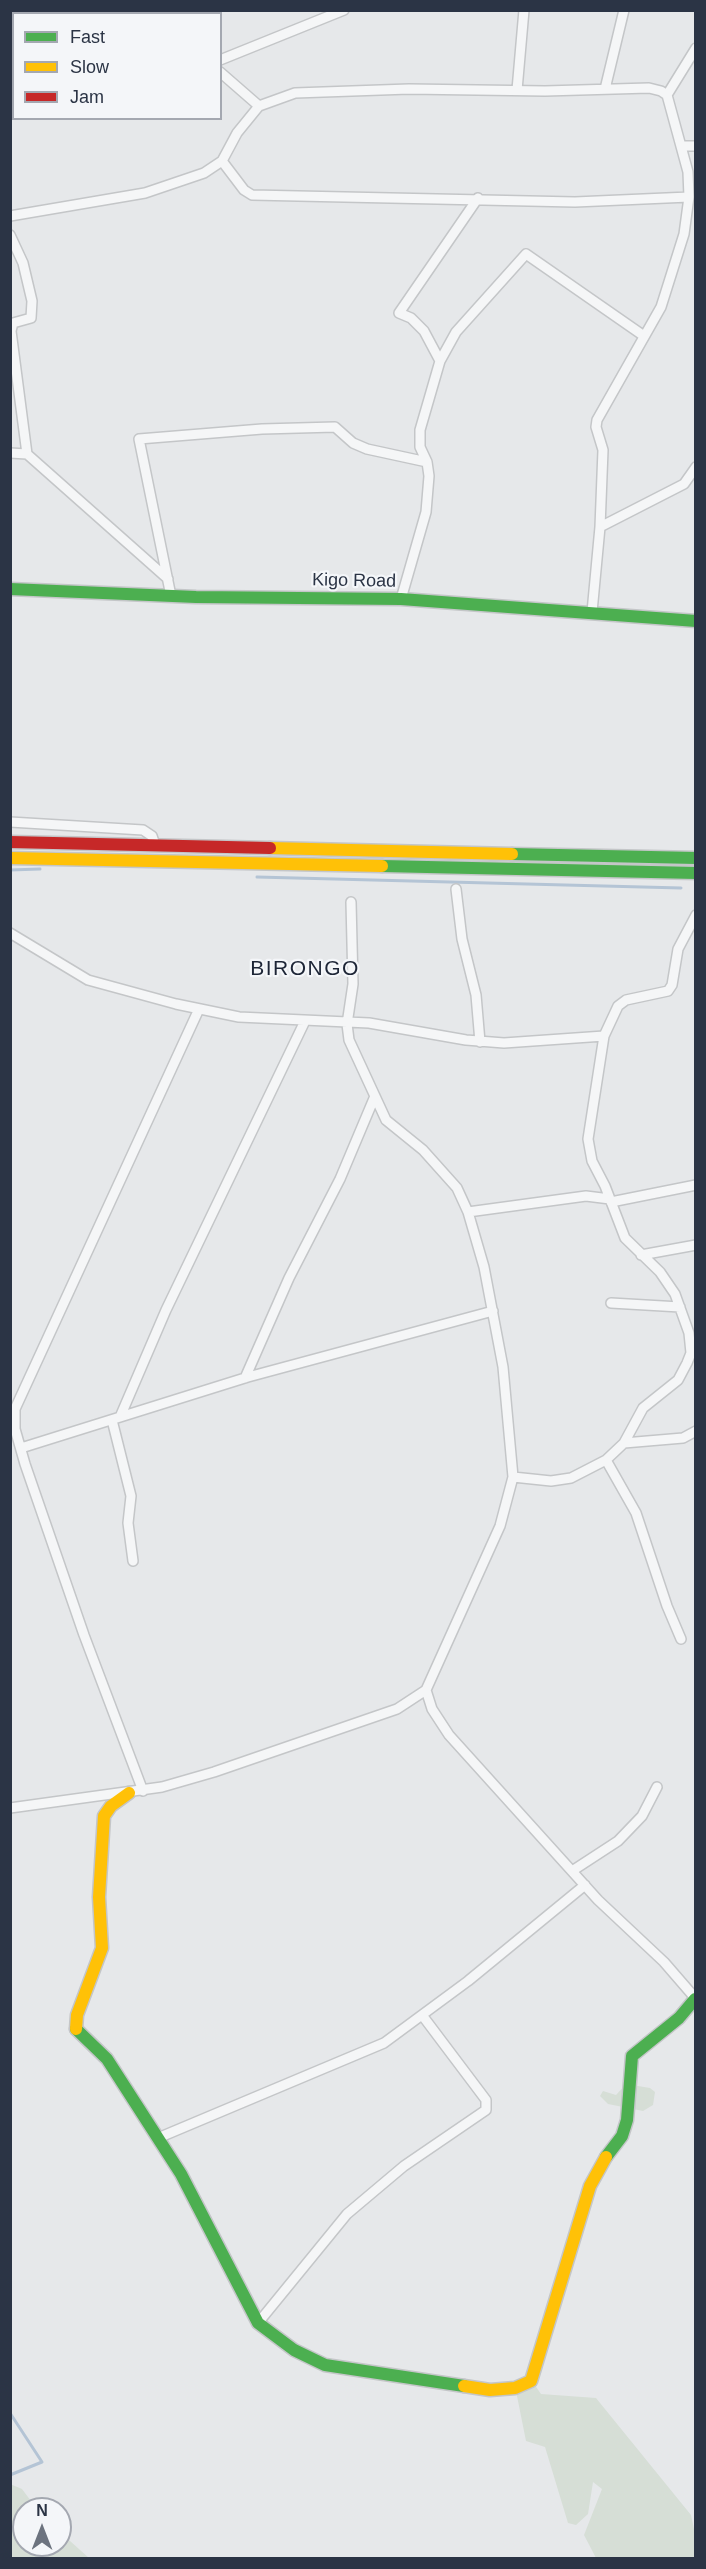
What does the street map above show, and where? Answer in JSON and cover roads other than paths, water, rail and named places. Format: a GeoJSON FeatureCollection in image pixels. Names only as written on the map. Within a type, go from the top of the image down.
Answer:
{"type":"FeatureCollection","features":[{"type":"Feature","properties":{"kind":"main road","name":"Kigo Road"},"geometry":{"type":"LineString","coordinates":[[10,589],[171,596],[400,599],[696,621]]}},
{"type":"Feature","properties":{"kind":"main road"},"geometry":{"type":"LineString","coordinates":[[10,842],[696,858]]}},
{"type":"Feature","properties":{"kind":"main road"},"geometry":{"type":"LineString","coordinates":[[10,858],[696,873]]}},
{"type":"Feature","properties":{"kind":"main road"},"geometry":{"type":"LineString","coordinates":[[129,1793],[111,1806],[104,1816],[99,1897],[102,1948],[77,2015],[75,2028],[80,2036],[107,2059],[181,2174],[258,2323],[294,2350],[325,2365],[490,2390],[515,2388],[531,2381],[590,2186],[598,2168],[622,2136],[627,2120],[632,2056],[679,2018],[694,1995]]}},
{"type":"Feature","properties":{"kind":"street"},"geometry":{"type":"LineString","coordinates":[[222,59],[344,10]]}},
{"type":"Feature","properties":{"kind":"street"},"geometry":{"type":"LineString","coordinates":[[517,90],[524,10]]}},
{"type":"Feature","properties":{"kind":"street"},"geometry":{"type":"LineString","coordinates":[[605,89],[624,10]]}},
{"type":"Feature","properties":{"kind":"street"},"geometry":{"type":"LineString","coordinates":[[667,95],[696,48]]}},
{"type":"Feature","properties":{"kind":"street"},"geometry":{"type":"LineString","coordinates":[[222,74],[259,106]]}},
{"type":"Feature","properties":{"kind":"street"},"geometry":{"type":"LineString","coordinates":[[10,216],[145,193],[189,180],[222,161],[237,133],[259,106],[280,97],[310,92],[605,89],[656,89],[667,95],[688,172],[689,197],[684,234],[661,307],[597,420],[596,427],[603,450],[600,527],[592,612]]}},
{"type":"Feature","properties":{"kind":"street"},"geometry":{"type":"LineString","coordinates":[[682,146],[696,146]]}},
{"type":"Feature","properties":{"kind":"street"},"geometry":{"type":"LineString","coordinates":[[222,161],[250,195],[478,198],[575,202],[689,197]]}},
{"type":"Feature","properties":{"kind":"street"},"geometry":{"type":"LineString","coordinates":[[440,361],[424,331],[411,318],[399,313],[478,198]]}},
{"type":"Feature","properties":{"kind":"street"},"geometry":{"type":"LineString","coordinates":[[10,235],[23,263],[32,301],[31,318],[13,323],[11,331],[27,454]]}},
{"type":"Feature","properties":{"kind":"street"},"geometry":{"type":"LineString","coordinates":[[400,599],[426,512],[429,476],[427,462],[420,447],[420,430],[440,361],[456,332],[526,254],[644,336]]}},
{"type":"Feature","properties":{"kind":"street"},"geometry":{"type":"LineString","coordinates":[[171,596],[139,439],[262,429],[334,427],[353,443],[367,449],[427,462]]}},
{"type":"Feature","properties":{"kind":"street"},"geometry":{"type":"LineString","coordinates":[[10,453],[27,454],[168,579]]}},
{"type":"Feature","properties":{"kind":"street"},"geometry":{"type":"LineString","coordinates":[[600,527],[684,484],[696,467]]}},
{"type":"Feature","properties":{"kind":"street"},"geometry":{"type":"LineString","coordinates":[[10,822],[143,830],[152,836],[155,845]]}},
{"type":"Feature","properties":{"kind":"street"},"geometry":{"type":"LineString","coordinates":[[456,889],[462,939],[475,988],[480,1042]]}},
{"type":"Feature","properties":{"kind":"street"},"geometry":{"type":"LineString","coordinates":[[10,1808],[143,1791],[214,1772],[397,1709],[426,1690],[500,1526],[513,1477],[503,1367],[493,1311],[468,1212],[446,1173],[423,1150],[386,1120],[349,1040],[347,1023],[352,991],[351,902]]}},
{"type":"Feature","properties":{"kind":"street"},"geometry":{"type":"LineString","coordinates":[[513,1477],[551,1481],[571,1478],[606,1460],[624,1443],[643,1408],[678,1380],[687,1363],[691,1344],[680,1307],[668,1282],[625,1238],[592,1161],[588,1139],[604,1036],[618,1006],[627,1000],[668,991],[678,949],[695,919]]}},
{"type":"Feature","properties":{"kind":"street"},"geometry":{"type":"LineString","coordinates":[[10,933],[88,980],[199,1009],[260,1020],[400,1027],[480,1042],[524,1042],[604,1036]]}},
{"type":"Feature","properties":{"kind":"street"},"geometry":{"type":"LineString","coordinates":[[143,1791],[84,1635],[21,1448],[15,1430],[15,1409],[199,1009]]}},
{"type":"Feature","properties":{"kind":"street"},"geometry":{"type":"LineString","coordinates":[[132,1561],[128,1523],[131,1496],[116,1418],[305,1021]]}},
{"type":"Feature","properties":{"kind":"street"},"geometry":{"type":"LineString","coordinates":[[244,1378],[289,1278],[340,1179],[375,1096]]}},
{"type":"Feature","properties":{"kind":"street"},"geometry":{"type":"LineString","coordinates":[[468,1212],[586,1196],[610,1200],[696,1185]]}},
{"type":"Feature","properties":{"kind":"street"},"geometry":{"type":"LineString","coordinates":[[641,1255],[696,1245]]}},
{"type":"Feature","properties":{"kind":"street"},"geometry":{"type":"LineString","coordinates":[[611,1303],[680,1307]]}},
{"type":"Feature","properties":{"kind":"street"},"geometry":{"type":"LineString","coordinates":[[21,1448],[244,1378],[493,1311]]}},
{"type":"Feature","properties":{"kind":"street"},"geometry":{"type":"LineString","coordinates":[[624,1443],[683,1438],[696,1431]]}},
{"type":"Feature","properties":{"kind":"street"},"geometry":{"type":"LineString","coordinates":[[606,1460],[636,1513],[667,1606],[681,1639]]}},
{"type":"Feature","properties":{"kind":"street"},"geometry":{"type":"LineString","coordinates":[[426,1690],[432,1709],[449,1735],[585,1885],[664,1962],[694,1995]]}},
{"type":"Feature","properties":{"kind":"street"},"geometry":{"type":"LineString","coordinates":[[572,1871],[618,1841],[642,1816],[657,1787]]}},
{"type":"Feature","properties":{"kind":"street"},"geometry":{"type":"LineString","coordinates":[[158,2138],[384,2043],[585,1885]]}},
{"type":"Feature","properties":{"kind":"street"},"geometry":{"type":"LineString","coordinates":[[258,2323],[347,2214],[404,2166],[486,2110],[486,2100],[422,2015]]}},
{"type":"Feature","properties":{"kind":"waterway"},"geometry":{"type":"LineString","coordinates":[[10,870],[40,869]]}},
{"type":"Feature","properties":{"kind":"waterway"},"geometry":{"type":"LineString","coordinates":[[257,877],[681,888]]}},
{"type":"Feature","properties":{"kind":"waterway"},"geometry":{"type":"LineString","coordinates":[[10,2413],[42,2462],[10,2475]]}},
{"type":"Feature","properties":{"kind":"district","name":"BIRONGO"},"geometry":{"type":"Point","coordinates":[305,969]}}]}
